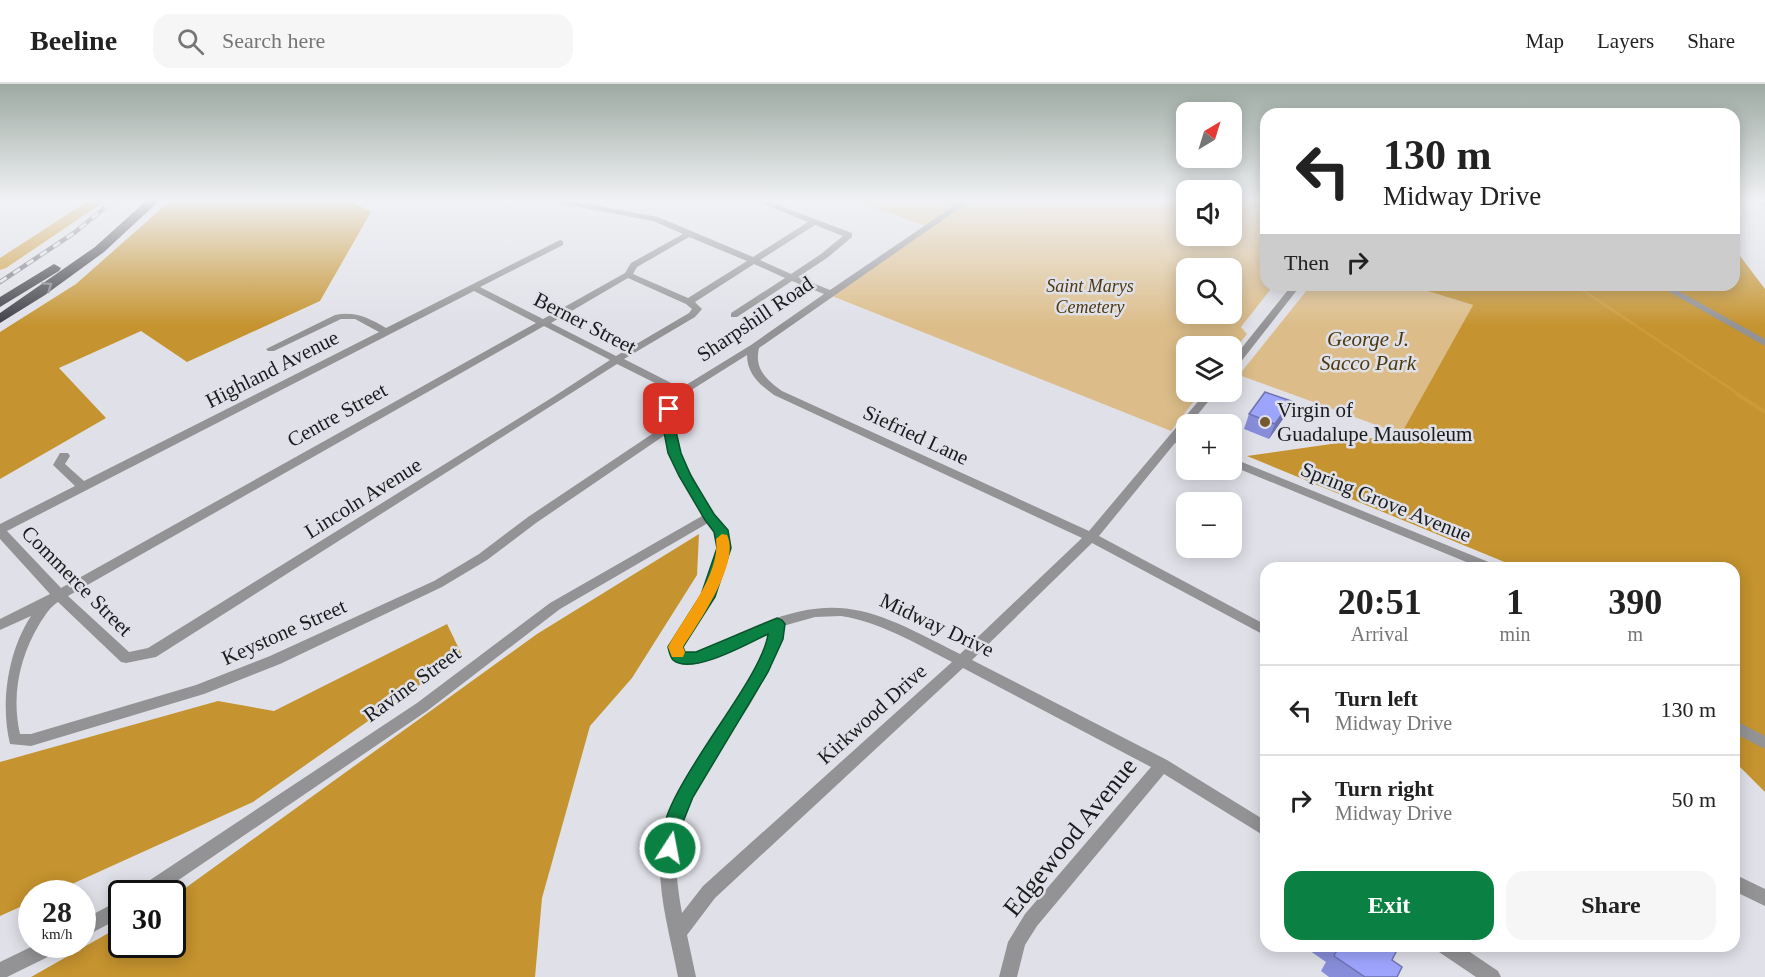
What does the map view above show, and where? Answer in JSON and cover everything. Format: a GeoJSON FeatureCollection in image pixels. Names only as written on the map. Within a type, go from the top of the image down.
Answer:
{"type":"FeatureCollection","features":[{"type":"Feature","properties":{"kind":"highway"},"geometry":{"type":"LineString","coordinates":[[0,303],[89,243]]}},
{"type":"Feature","properties":{"kind":"highway"},"geometry":{"type":"LineString","coordinates":[[0,319],[106,243]]}},
{"type":"Feature","properties":{"kind":"street","name":"Highland Avenue"},"geometry":{"type":"LineString","coordinates":[[0,530],[560,243]]}},
{"type":"Feature","properties":{"kind":"street","name":"Centre Street"},"geometry":{"type":"LineString","coordinates":[[0,625],[53,598],[628,275],[634,265],[673,243]]}},
{"type":"Feature","properties":{"kind":"street"},"geometry":{"type":"LineString","coordinates":[[708,243],[829,293]]}},
{"type":"Feature","properties":{"kind":"street"},"geometry":{"type":"LineString","coordinates":[[628,275],[689,302],[782,243]]}},
{"type":"Feature","properties":{"kind":"street"},"geometry":{"type":"LineString","coordinates":[[734,315],[824,256],[840,243]]}},
{"type":"Feature","properties":{"kind":"street","name":"Sharpshill Road"},"geometry":{"type":"LineString","coordinates":[[681,392],[754,347],[904,243]]}},
{"type":"Feature","properties":{"kind":"street","name":"Berner Street"},"geometry":{"type":"LineString","coordinates":[[473,287],[681,392]]}},
{"type":"Feature","properties":{"kind":"street"},"geometry":{"type":"LineString","coordinates":[[1242,354],[1292,291]]}},
{"type":"Feature","properties":{"kind":"street"},"geometry":{"type":"LineString","coordinates":[[1672,291],[1765,343]]}},
{"type":"Feature","properties":{"kind":"street","name":"Lincoln Avenue"},"geometry":{"type":"LineString","coordinates":[[126,658],[151,653],[616,360],[692,315],[697,309],[689,302]]}},
{"type":"Feature","properties":{"kind":"street"},"geometry":{"type":"LineString","coordinates":[[271,349],[338,316],[349,314],[356,315],[386,332]]}},
{"type":"Feature","properties":{"kind":"street","name":"Siefried Lane"},"geometry":{"type":"LineString","coordinates":[[754,347],[750,357],[752,368],[761,381],[778,393],[1091,537]]}},
{"type":"Feature","properties":{"kind":"street"},"geometry":{"type":"LineString","coordinates":[[681,392],[669,409],[669,427],[681,468],[709,517]]}},
{"type":"Feature","properties":{"kind":"street","name":"Keystone Street"},"geometry":{"type":"LineString","coordinates":[[53,598],[33,623],[14,664],[10,728],[15,740],[31,740],[199,690],[275,660],[438,584],[483,557],[532,520],[669,427]]}},
{"type":"Feature","properties":{"kind":"street","name":"Kirkwood Drive"},"geometry":{"type":"LineString","coordinates":[[679,931],[709,892],[962,660],[1091,537],[1176,444]]}},
{"type":"Feature","properties":{"kind":"street"},"geometry":{"type":"LineString","coordinates":[[64,456],[59,465],[82,486]]}},
{"type":"Feature","properties":{"kind":"street","name":"Spring Grove Avenue"},"geometry":{"type":"LineString","coordinates":[[1242,466],[1477,562]]}},
{"type":"Feature","properties":{"kind":"street","name":"Midway Drive"},"geometry":{"type":"LineString","coordinates":[[709,517],[721,530],[724,548],[708,597],[675,647],[678,656],[686,659],[697,658],[804,614],[831,611],[863,615],[898,628],[962,660],[1162,765],[1260,826]]}},
{"type":"Feature","properties":{"kind":"street","name":"Ravine Street"},"geometry":{"type":"LineString","coordinates":[[165,880],[422,707],[555,606],[709,517]]}},
{"type":"Feature","properties":{"kind":"street","name":"Commerce Street"},"geometry":{"type":"LineString","coordinates":[[0,530],[53,598],[126,658]]}},
{"type":"Feature","properties":{"kind":"street"},"geometry":{"type":"LineString","coordinates":[[1091,537],[1260,627]]}},
{"type":"Feature","properties":{"kind":"street"},"geometry":{"type":"LineString","coordinates":[[687,977],[668,868],[672,827],[686,793],[760,672],[775,639],[777,624]]}},
{"type":"Feature","properties":{"kind":"street"},"geometry":{"type":"LineString","coordinates":[[1740,729],[1765,743]]}},
{"type":"Feature","properties":{"kind":"street","name":"Edgewood Avenue"},"geometry":{"type":"LineString","coordinates":[[1008,977],[1017,942],[1031,920],[1162,765]]}},
{"type":"Feature","properties":{"kind":"street"},"geometry":{"type":"LineString","coordinates":[[1740,885],[1765,898]]}},
{"type":"Feature","properties":{"kind":"street"},"geometry":{"type":"LineString","coordinates":[[1454,952],[1492,977]]}},
{"type":"Feature","properties":{"kind":"street"},"geometry":{"type":"LineString","coordinates":[[0,971],[27,958]]}},
{"type":"Feature","properties":{"kind":"green space","name":"Saint Marys Cemetery"},"geometry":{"type":"Polygon","coordinates":[[[910,243],[1176,243],[1176,246],[1242,246],[1242,243],[1260,243],[1260,291],[1269,291],[1241,327],[1247,334],[1242,340],[1242,336],[1176,336],[1176,402],[1193,402],[1184,414],[1176,414],[1176,424],[1171,431],[832,296],[910,243]]]}},
{"type":"Feature","properties":{"kind":"green space","name":"George J. Sacco Park"},"geometry":{"type":"Polygon","coordinates":[[[1306,291],[1428,291],[1473,305],[1401,434],[1242,376],[1242,371],[1306,291]]]}},
{"type":"Feature","properties":{"kind":"shaded area"},"geometry":{"type":"Polygon","coordinates":[[[123,243],[353,243],[320,301],[187,362],[141,331],[59,368],[106,418],[0,479],[0,332],[76,284],[123,243]]]}},
{"type":"Feature","properties":{"kind":"shaded area"},"geometry":{"type":"Polygon","coordinates":[[[1740,256],[1765,289],[1765,792],[1740,767],[1740,562],[1504,562],[1247,456],[1401,434],[1473,305],[1428,291],[1740,291],[1740,256]]]}},
{"type":"Feature","properties":{"kind":"shaded area"},"geometry":{"type":"Polygon","coordinates":[[[699,534],[697,575],[632,678],[590,726],[542,898],[535,977],[31,977],[65,958],[96,958],[96,940],[108,933],[108,958],[186,958],[186,888],[537,634],[699,534]]]}},
{"type":"Feature","properties":{"kind":"shaded area"},"geometry":{"type":"Polygon","coordinates":[[[447,624],[462,655],[253,802],[81,880],[18,880],[18,908],[0,916],[0,762],[218,701],[274,711],[447,624]]]}},
{"type":"Feature","properties":{"kind":"building"},"geometry":{"type":"Polygon","coordinates":[[[1265,392],[1291,401],[1275,424],[1249,414],[1265,392]]]}},
{"type":"Feature","properties":{"kind":"building"},"geometry":{"type":"Polygon","coordinates":[[[1336,952],[1396,952],[1392,960],[1402,967],[1397,977],[1365,977],[1334,956],[1336,952]]]}},
{"type":"Feature","properties":{"kind":"waterway"},"geometry":{"type":"LineString","coordinates":[[0,265],[34,243]]}},
{"type":"Feature","properties":{"kind":"waterway"},"geometry":{"type":"LineString","coordinates":[[1584,291],[1740,395]]}},
{"type":"Feature","properties":{"kind":"waterway"},"geometry":{"type":"LineString","coordinates":[[1737,394],[1765,412]]}},
{"type":"Feature","properties":{"kind":"railway"},"geometry":{"type":"LineString","coordinates":[[0,282],[59,243]]}},
{"type":"Feature","properties":{"kind":"slow traffic"},"geometry":{"type":"LineString","coordinates":[[677,652],[675,647],[681,636],[708,597],[724,548],[722,539]]}},
{"type":"Feature","properties":{"kind":"place","name":"Virgin of Guadalupe Mausoleum"},"geometry":{"type":"Point","coordinates":[1265,422]}},
{"type":"Feature","properties":{"kind":"route"},"geometry":{"type":"LineString","coordinates":[[669,409],[669,427],[675,453],[685,476],[709,517],[721,530],[724,548],[708,597],[675,647],[678,656],[686,659],[697,658],[777,624],[775,639],[760,672],[686,793],[672,827],[670,848]]}}]}
